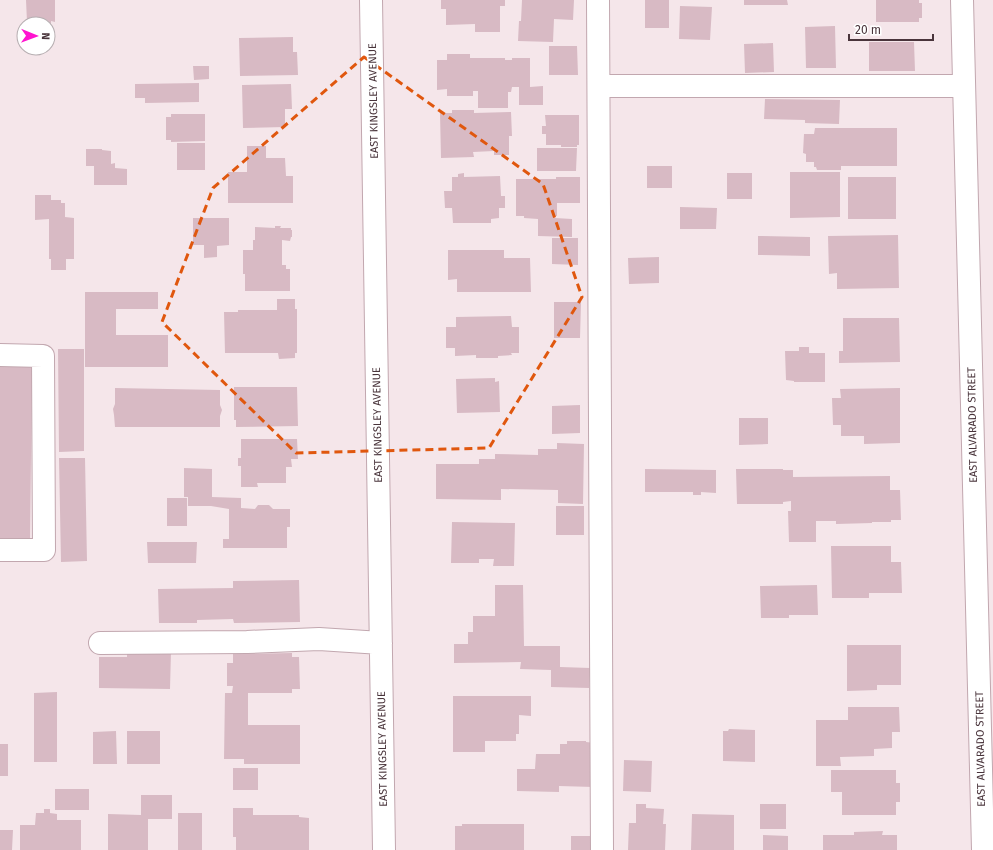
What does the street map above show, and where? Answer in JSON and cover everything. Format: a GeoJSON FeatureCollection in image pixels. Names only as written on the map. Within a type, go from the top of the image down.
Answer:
{"type":"FeatureCollection","features":[{"type":"Feature","properties":{"kind":"street","name":"EAST KINGSLEY AVENUE"},"geometry":{"type":"LineString","coordinates":[[371,0],[384,850]]}},
{"type":"Feature","properties":{"kind":"street"},"geometry":{"type":"LineString","coordinates":[[598,0],[602,850]]}},
{"type":"Feature","properties":{"kind":"street","name":"EAST ALVARADO STREET"},"geometry":{"type":"LineString","coordinates":[[962,0],[982,850]]}},
{"type":"Feature","properties":{"kind":"street"},"geometry":{"type":"LineString","coordinates":[[599,86],[964,86]]}},
{"type":"Feature","properties":{"kind":"street"},"geometry":{"type":"LineString","coordinates":[[0,355],[43,356],[44,550],[0,550]]}},
{"type":"Feature","properties":{"kind":"street"},"geometry":{"type":"LineString","coordinates":[[100,643],[247,642],[319,639],[381,643]]}},
{"type":"Feature","properties":{"kind":"highlighted area"},"geometry":{"type":"Polygon","coordinates":[[[364,57],[543,184],[582,297],[489,448],[296,453],[162,322],[213,188],[364,57]]]}},
{"type":"Feature","properties":{"kind":"building"},"geometry":{"type":"Polygon","coordinates":[[[26,0],[55,0],[55,16],[27,16],[26,0]]]}},
{"type":"Feature","properties":{"kind":"building"},"geometry":{"type":"Polygon","coordinates":[[[441,0],[505,0],[505,6],[500,6],[500,32],[475,32],[475,24],[446,25],[446,9],[441,9],[441,0]]]}},
{"type":"Feature","properties":{"kind":"building"},"geometry":{"type":"Polygon","coordinates":[[[522,0],[574,0],[573,20],[554,19],[553,42],[518,41],[522,0]]]}},
{"type":"Feature","properties":{"kind":"building"},"geometry":{"type":"Polygon","coordinates":[[[645,0],[669,0],[669,28],[645,28],[645,0]]]}},
{"type":"Feature","properties":{"kind":"building"},"geometry":{"type":"Polygon","coordinates":[[[744,0],[787,0],[788,5],[744,5],[744,0]]]}},
{"type":"Feature","properties":{"kind":"building"},"geometry":{"type":"Polygon","coordinates":[[[876,0],[919,0],[919,3],[922,3],[922,18],[919,18],[919,22],[876,22],[876,0]]]}},
{"type":"Feature","properties":{"kind":"building"},"geometry":{"type":"Polygon","coordinates":[[[680,6],[712,7],[710,40],[679,39],[680,6]]]}},
{"type":"Feature","properties":{"kind":"building"},"geometry":{"type":"Polygon","coordinates":[[[835,26],[836,68],[806,68],[805,27],[835,26]]]}},
{"type":"Feature","properties":{"kind":"building"},"geometry":{"type":"Polygon","coordinates":[[[293,37],[293,52],[297,52],[298,75],[240,76],[239,38],[293,37]]]}},
{"type":"Feature","properties":{"kind":"building"},"geometry":{"type":"Polygon","coordinates":[[[869,42],[914,42],[915,71],[869,71],[869,42]]]}},
{"type":"Feature","properties":{"kind":"building"},"geometry":{"type":"Polygon","coordinates":[[[773,43],[774,72],[745,73],[744,44],[773,43]]]}},
{"type":"Feature","properties":{"kind":"building"},"geometry":{"type":"Polygon","coordinates":[[[549,46],[577,46],[578,75],[549,75],[549,46]]]}},
{"type":"Feature","properties":{"kind":"building"},"geometry":{"type":"Polygon","coordinates":[[[447,54],[470,54],[470,58],[505,58],[505,60],[512,60],[512,58],[530,58],[530,87],[543,86],[543,105],[519,105],[519,87],[512,87],[511,92],[508,92],[508,108],[478,108],[478,91],[473,91],[473,96],[447,96],[447,89],[437,90],[437,60],[447,60],[447,54]]]}},
{"type":"Feature","properties":{"kind":"building"},"geometry":{"type":"Polygon","coordinates":[[[193,66],[209,66],[209,79],[194,80],[193,66]]]}},
{"type":"Feature","properties":{"kind":"building"},"geometry":{"type":"Polygon","coordinates":[[[199,83],[199,102],[145,103],[145,98],[135,98],[135,84],[199,83]]]}},
{"type":"Feature","properties":{"kind":"building"},"geometry":{"type":"Polygon","coordinates":[[[291,84],[292,109],[285,109],[285,127],[243,128],[242,85],[291,84]]]}},
{"type":"Feature","properties":{"kind":"building"},"geometry":{"type":"Polygon","coordinates":[[[765,99],[840,100],[839,124],[805,123],[805,120],[764,119],[765,99]]]}},
{"type":"Feature","properties":{"kind":"building"},"geometry":{"type":"Polygon","coordinates":[[[452,110],[474,110],[474,113],[511,112],[512,136],[509,136],[509,155],[494,155],[494,151],[473,152],[474,157],[441,158],[440,113],[452,113],[452,110]]]}},
{"type":"Feature","properties":{"kind":"building"},"geometry":{"type":"Polygon","coordinates":[[[171,114],[205,114],[205,141],[171,142],[171,140],[166,140],[166,117],[171,117],[171,114]]]}},
{"type":"Feature","properties":{"kind":"building"},"geometry":{"type":"Polygon","coordinates":[[[545,115],[579,115],[579,145],[577,145],[577,147],[561,147],[561,145],[546,145],[546,134],[542,134],[542,126],[546,126],[545,115]]]}},
{"type":"Feature","properties":{"kind":"building"},"geometry":{"type":"Polygon","coordinates":[[[815,128],[897,128],[897,166],[841,166],[841,170],[817,170],[816,167],[814,167],[814,162],[806,162],[806,154],[803,153],[804,134],[814,134],[815,128]]]}},
{"type":"Feature","properties":{"kind":"building"},"geometry":{"type":"Polygon","coordinates":[[[177,143],[205,143],[205,170],[177,170],[177,143]]]}},
{"type":"Feature","properties":{"kind":"building"},"geometry":{"type":"Polygon","coordinates":[[[247,146],[266,146],[266,158],[285,158],[286,176],[293,176],[293,203],[228,203],[228,172],[247,172],[247,146]]]}},
{"type":"Feature","properties":{"kind":"building"},"geometry":{"type":"Polygon","coordinates":[[[537,148],[577,148],[576,171],[537,171],[537,148]]]}},
{"type":"Feature","properties":{"kind":"building"},"geometry":{"type":"Polygon","coordinates":[[[86,149],[102,149],[111,151],[111,164],[115,163],[115,168],[127,169],[127,185],[94,185],[94,166],[86,166],[86,149]]]}},
{"type":"Feature","properties":{"kind":"building"},"geometry":{"type":"Polygon","coordinates":[[[647,166],[672,166],[672,188],[647,188],[647,166]]]}},
{"type":"Feature","properties":{"kind":"building"},"geometry":{"type":"Polygon","coordinates":[[[790,172],[840,172],[840,217],[790,218],[790,172]]]}},
{"type":"Feature","properties":{"kind":"building"},"geometry":{"type":"Polygon","coordinates":[[[464,173],[464,177],[500,176],[501,196],[505,196],[505,208],[499,208],[499,218],[491,219],[491,223],[453,223],[452,208],[445,208],[444,191],[452,191],[452,177],[458,177],[458,174],[464,173]]]}},
{"type":"Feature","properties":{"kind":"building"},"geometry":{"type":"Polygon","coordinates":[[[727,173],[752,173],[752,199],[727,199],[727,173]]]}},
{"type":"Feature","properties":{"kind":"building"},"geometry":{"type":"Polygon","coordinates":[[[556,177],[580,177],[580,203],[557,203],[557,216],[555,216],[555,218],[572,219],[572,237],[538,236],[538,219],[516,216],[516,179],[556,179],[556,177]]]}},
{"type":"Feature","properties":{"kind":"building"},"geometry":{"type":"Polygon","coordinates":[[[848,177],[896,177],[896,219],[848,219],[848,177]]]}},
{"type":"Feature","properties":{"kind":"building"},"geometry":{"type":"Polygon","coordinates":[[[35,195],[51,195],[51,200],[61,200],[61,203],[65,203],[65,217],[74,218],[74,259],[66,259],[66,270],[51,270],[51,259],[49,259],[49,219],[35,220],[35,195]]]}},
{"type":"Feature","properties":{"kind":"building"},"geometry":{"type":"Polygon","coordinates":[[[680,207],[717,208],[716,229],[680,229],[680,207]]]}},
{"type":"Feature","properties":{"kind":"building"},"geometry":{"type":"Polygon","coordinates":[[[193,218],[229,218],[229,245],[217,246],[217,257],[204,258],[204,245],[193,245],[193,218]]]}},
{"type":"Feature","properties":{"kind":"building"},"geometry":{"type":"Polygon","coordinates":[[[275,226],[281,226],[280,228],[291,228],[292,230],[292,237],[290,241],[282,240],[282,265],[286,265],[286,269],[290,269],[290,291],[245,291],[243,250],[253,250],[255,227],[275,228],[275,226]]]}},
{"type":"Feature","properties":{"kind":"building"},"geometry":{"type":"Polygon","coordinates":[[[898,235],[899,288],[837,289],[837,273],[829,274],[828,236],[898,235]]]}},
{"type":"Feature","properties":{"kind":"building"},"geometry":{"type":"Polygon","coordinates":[[[758,236],[810,237],[810,256],[758,255],[758,236]]]}},
{"type":"Feature","properties":{"kind":"building"},"geometry":{"type":"Polygon","coordinates":[[[552,238],[578,238],[578,265],[552,264],[552,238]]]}},
{"type":"Feature","properties":{"kind":"building"},"geometry":{"type":"Polygon","coordinates":[[[448,250],[504,250],[504,258],[530,258],[531,292],[457,292],[457,279],[448,280],[448,250]]]}},
{"type":"Feature","properties":{"kind":"building"},"geometry":{"type":"Polygon","coordinates":[[[659,257],[659,283],[629,284],[628,258],[659,257]]]}},
{"type":"Feature","properties":{"kind":"building"},"geometry":{"type":"Polygon","coordinates":[[[85,292],[158,292],[158,309],[116,309],[116,335],[168,335],[168,367],[85,367],[85,292]]]}},
{"type":"Feature","properties":{"kind":"building"},"geometry":{"type":"Polygon","coordinates":[[[277,299],[295,299],[295,309],[297,309],[297,353],[295,353],[295,358],[279,359],[278,353],[225,353],[224,312],[238,312],[238,310],[277,310],[277,299]]]}},
{"type":"Feature","properties":{"kind":"building"},"geometry":{"type":"Polygon","coordinates":[[[554,302],[581,302],[580,338],[554,338],[554,302]]]}},
{"type":"Feature","properties":{"kind":"building"},"geometry":{"type":"Polygon","coordinates":[[[511,316],[512,327],[519,327],[519,353],[498,356],[498,358],[476,358],[476,355],[455,356],[455,348],[446,348],[446,327],[456,327],[456,317],[511,316]]]}},
{"type":"Feature","properties":{"kind":"building"},"geometry":{"type":"Polygon","coordinates":[[[843,318],[899,318],[900,362],[839,363],[839,351],[843,351],[843,318]]]}},
{"type":"Feature","properties":{"kind":"building"},"geometry":{"type":"Polygon","coordinates":[[[799,347],[809,347],[809,353],[825,353],[825,382],[794,382],[786,380],[785,351],[799,351],[799,347]]]}},
{"type":"Feature","properties":{"kind":"building"},"geometry":{"type":"Polygon","coordinates":[[[58,349],[84,349],[84,451],[59,452],[58,349]]]}},
{"type":"Feature","properties":{"kind":"building"},"geometry":{"type":"Polygon","coordinates":[[[0,365],[32,365],[30,544],[0,544],[0,365]]]}},
{"type":"Feature","properties":{"kind":"building"},"geometry":{"type":"Polygon","coordinates":[[[495,378],[495,382],[499,381],[500,412],[457,413],[456,379],[495,378]]]}},
{"type":"Feature","properties":{"kind":"building"},"geometry":{"type":"Polygon","coordinates":[[[234,387],[297,387],[298,426],[236,427],[236,420],[234,420],[234,387]]]}},
{"type":"Feature","properties":{"kind":"building"},"geometry":{"type":"Polygon","coordinates":[[[115,388],[220,390],[220,405],[222,410],[220,416],[220,427],[115,427],[113,409],[115,404],[115,388]]]}},
{"type":"Feature","properties":{"kind":"building"},"geometry":{"type":"Polygon","coordinates":[[[900,388],[900,443],[864,444],[864,436],[841,436],[841,425],[833,425],[832,398],[841,398],[840,389],[900,388]]]}},
{"type":"Feature","properties":{"kind":"building"},"geometry":{"type":"Polygon","coordinates":[[[580,405],[580,433],[552,434],[552,406],[580,405]]]}},
{"type":"Feature","properties":{"kind":"building"},"geometry":{"type":"Polygon","coordinates":[[[739,418],[768,418],[768,444],[739,445],[739,418]]]}},
{"type":"Feature","properties":{"kind":"building"},"geometry":{"type":"Polygon","coordinates":[[[241,439],[297,439],[298,459],[291,459],[292,467],[286,467],[286,483],[257,483],[258,487],[241,487],[241,466],[238,466],[238,458],[241,458],[241,439]]]}},
{"type":"Feature","properties":{"kind":"building"},"geometry":{"type":"Polygon","coordinates":[[[557,443],[584,444],[583,504],[558,503],[558,490],[501,489],[501,500],[436,499],[436,464],[479,464],[479,459],[495,459],[495,454],[538,455],[538,449],[557,449],[557,443]]]}},
{"type":"Feature","properties":{"kind":"building"},"geometry":{"type":"Polygon","coordinates":[[[59,458],[85,458],[87,561],[61,562],[59,458]]]}},
{"type":"Feature","properties":{"kind":"building"},"geometry":{"type":"Polygon","coordinates":[[[184,468],[212,469],[212,497],[241,498],[241,508],[255,509],[258,505],[269,505],[273,509],[290,509],[290,527],[287,527],[287,548],[223,548],[223,539],[229,539],[229,509],[211,506],[188,506],[188,497],[184,497],[184,468]]]}},
{"type":"Feature","properties":{"kind":"building"},"geometry":{"type":"Polygon","coordinates":[[[645,469],[716,470],[716,493],[701,492],[701,495],[693,495],[693,492],[645,492],[645,469]]]}},
{"type":"Feature","properties":{"kind":"building"},"geometry":{"type":"Polygon","coordinates":[[[736,469],[793,470],[793,477],[890,476],[890,490],[900,490],[901,520],[891,520],[891,522],[836,524],[836,521],[816,521],[816,542],[789,542],[788,511],[791,511],[791,501],[783,502],[783,504],[737,504],[736,469]]]}},
{"type":"Feature","properties":{"kind":"building"},"geometry":{"type":"Polygon","coordinates":[[[167,498],[187,498],[187,526],[167,526],[167,498]]]}},
{"type":"Feature","properties":{"kind":"building"},"geometry":{"type":"Polygon","coordinates":[[[556,506],[584,506],[584,535],[556,535],[556,506]]]}},
{"type":"Feature","properties":{"kind":"building"},"geometry":{"type":"Polygon","coordinates":[[[452,522],[515,523],[514,566],[493,566],[494,559],[479,559],[479,563],[451,563],[452,522]]]}},
{"type":"Feature","properties":{"kind":"building"},"geometry":{"type":"Polygon","coordinates":[[[147,542],[197,542],[196,563],[148,563],[147,542]]]}},
{"type":"Feature","properties":{"kind":"building"},"geometry":{"type":"Polygon","coordinates":[[[831,546],[891,546],[891,562],[901,562],[902,593],[869,593],[869,598],[832,598],[831,546]]]}},
{"type":"Feature","properties":{"kind":"building"},"geometry":{"type":"Polygon","coordinates":[[[299,580],[300,622],[234,623],[233,619],[197,620],[197,623],[159,623],[158,589],[233,588],[233,581],[299,580]]]}},
{"type":"Feature","properties":{"kind":"building"},"geometry":{"type":"Polygon","coordinates":[[[495,585],[523,585],[524,646],[560,646],[560,667],[590,668],[589,688],[551,687],[551,670],[520,669],[521,662],[454,663],[454,644],[468,644],[468,632],[473,632],[473,616],[495,616],[495,585]]]}},
{"type":"Feature","properties":{"kind":"building"},"geometry":{"type":"Polygon","coordinates":[[[817,585],[818,615],[789,615],[789,618],[761,618],[760,586],[817,585]]]}},
{"type":"Feature","properties":{"kind":"building"},"geometry":{"type":"Polygon","coordinates":[[[847,645],[901,645],[901,685],[877,685],[877,690],[847,691],[847,645]]]}},
{"type":"Feature","properties":{"kind":"building"},"geometry":{"type":"Polygon","coordinates":[[[127,650],[171,651],[170,689],[99,688],[99,657],[127,657],[127,650]]]}},
{"type":"Feature","properties":{"kind":"building"},"geometry":{"type":"Polygon","coordinates":[[[292,653],[292,657],[299,657],[300,689],[292,689],[292,693],[248,693],[248,725],[300,725],[300,764],[244,764],[244,759],[224,759],[225,693],[232,693],[233,686],[227,686],[227,663],[233,663],[233,654],[292,653]]]}},
{"type":"Feature","properties":{"kind":"building"},"geometry":{"type":"Polygon","coordinates":[[[57,692],[57,762],[34,762],[34,693],[57,692]]]}},
{"type":"Feature","properties":{"kind":"building"},"geometry":{"type":"Polygon","coordinates":[[[453,696],[531,696],[531,716],[519,715],[519,734],[516,734],[516,741],[485,741],[485,752],[453,752],[453,696]]]}},
{"type":"Feature","properties":{"kind":"building"},"geometry":{"type":"Polygon","coordinates":[[[848,707],[899,707],[900,732],[892,732],[892,748],[874,749],[874,756],[840,757],[841,766],[816,766],[816,720],[848,720],[848,707]]]}},
{"type":"Feature","properties":{"kind":"building"},"geometry":{"type":"Polygon","coordinates":[[[729,729],[755,730],[755,762],[723,761],[723,731],[728,731],[729,729]]]}},
{"type":"Feature","properties":{"kind":"building"},"geometry":{"type":"Polygon","coordinates":[[[116,731],[117,764],[93,764],[93,732],[116,731]]]}},
{"type":"Feature","properties":{"kind":"building"},"geometry":{"type":"Polygon","coordinates":[[[127,731],[160,731],[160,764],[127,764],[127,731]]]}},
{"type":"Feature","properties":{"kind":"building"},"geometry":{"type":"Polygon","coordinates":[[[567,741],[586,741],[595,743],[594,787],[559,786],[559,792],[517,791],[517,769],[535,769],[536,754],[560,754],[560,744],[567,744],[567,741]]]}},
{"type":"Feature","properties":{"kind":"building"},"geometry":{"type":"Polygon","coordinates":[[[0,744],[8,744],[8,776],[0,776],[0,744]]]}},
{"type":"Feature","properties":{"kind":"building"},"geometry":{"type":"Polygon","coordinates":[[[624,760],[652,761],[651,792],[623,791],[624,760]]]}},
{"type":"Feature","properties":{"kind":"building"},"geometry":{"type":"Polygon","coordinates":[[[233,768],[258,768],[258,790],[233,790],[233,768]]]}},
{"type":"Feature","properties":{"kind":"building"},"geometry":{"type":"Polygon","coordinates":[[[831,770],[896,770],[896,783],[900,783],[900,802],[896,802],[896,815],[842,815],[842,792],[831,792],[831,770]]]}},
{"type":"Feature","properties":{"kind":"building"},"geometry":{"type":"Polygon","coordinates":[[[55,789],[89,789],[89,810],[55,810],[55,789]]]}},
{"type":"Feature","properties":{"kind":"building"},"geometry":{"type":"Polygon","coordinates":[[[141,795],[172,795],[172,819],[148,819],[148,850],[108,850],[108,814],[141,815],[141,795]]]}},
{"type":"Feature","properties":{"kind":"building"},"geometry":{"type":"Polygon","coordinates":[[[636,804],[646,804],[646,808],[664,809],[663,824],[666,824],[665,850],[628,850],[629,823],[636,823],[636,804]]]}},
{"type":"Feature","properties":{"kind":"building"},"geometry":{"type":"Polygon","coordinates":[[[760,804],[786,804],[786,829],[760,829],[760,804]]]}},
{"type":"Feature","properties":{"kind":"building"},"geometry":{"type":"Polygon","coordinates":[[[233,808],[253,808],[253,815],[299,815],[299,817],[309,818],[309,850],[236,850],[236,837],[233,837],[233,808]]]}},
{"type":"Feature","properties":{"kind":"building"},"geometry":{"type":"Polygon","coordinates":[[[44,809],[50,809],[50,813],[57,814],[57,820],[81,820],[81,850],[20,850],[20,825],[35,825],[36,813],[44,813],[44,809]]]}},
{"type":"Feature","properties":{"kind":"building"},"geometry":{"type":"Polygon","coordinates":[[[178,813],[202,813],[202,850],[178,850],[178,813]]]}},
{"type":"Feature","properties":{"kind":"building"},"geometry":{"type":"Polygon","coordinates":[[[692,814],[734,815],[734,850],[691,850],[692,814]]]}},
{"type":"Feature","properties":{"kind":"building"},"geometry":{"type":"Polygon","coordinates":[[[462,824],[524,824],[524,850],[455,850],[455,826],[462,826],[462,824]]]}},
{"type":"Feature","properties":{"kind":"building"},"geometry":{"type":"Polygon","coordinates":[[[0,830],[13,830],[12,850],[0,850],[0,830]]]}},
{"type":"Feature","properties":{"kind":"building"},"geometry":{"type":"Polygon","coordinates":[[[883,831],[882,835],[897,835],[897,850],[823,850],[823,835],[854,835],[854,832],[883,831]]]}},
{"type":"Feature","properties":{"kind":"building"},"geometry":{"type":"Polygon","coordinates":[[[763,835],[788,836],[788,850],[763,850],[763,835]]]}},
{"type":"Feature","properties":{"kind":"building"},"geometry":{"type":"Polygon","coordinates":[[[571,836],[595,836],[595,850],[571,850],[571,836]]]}}]}
